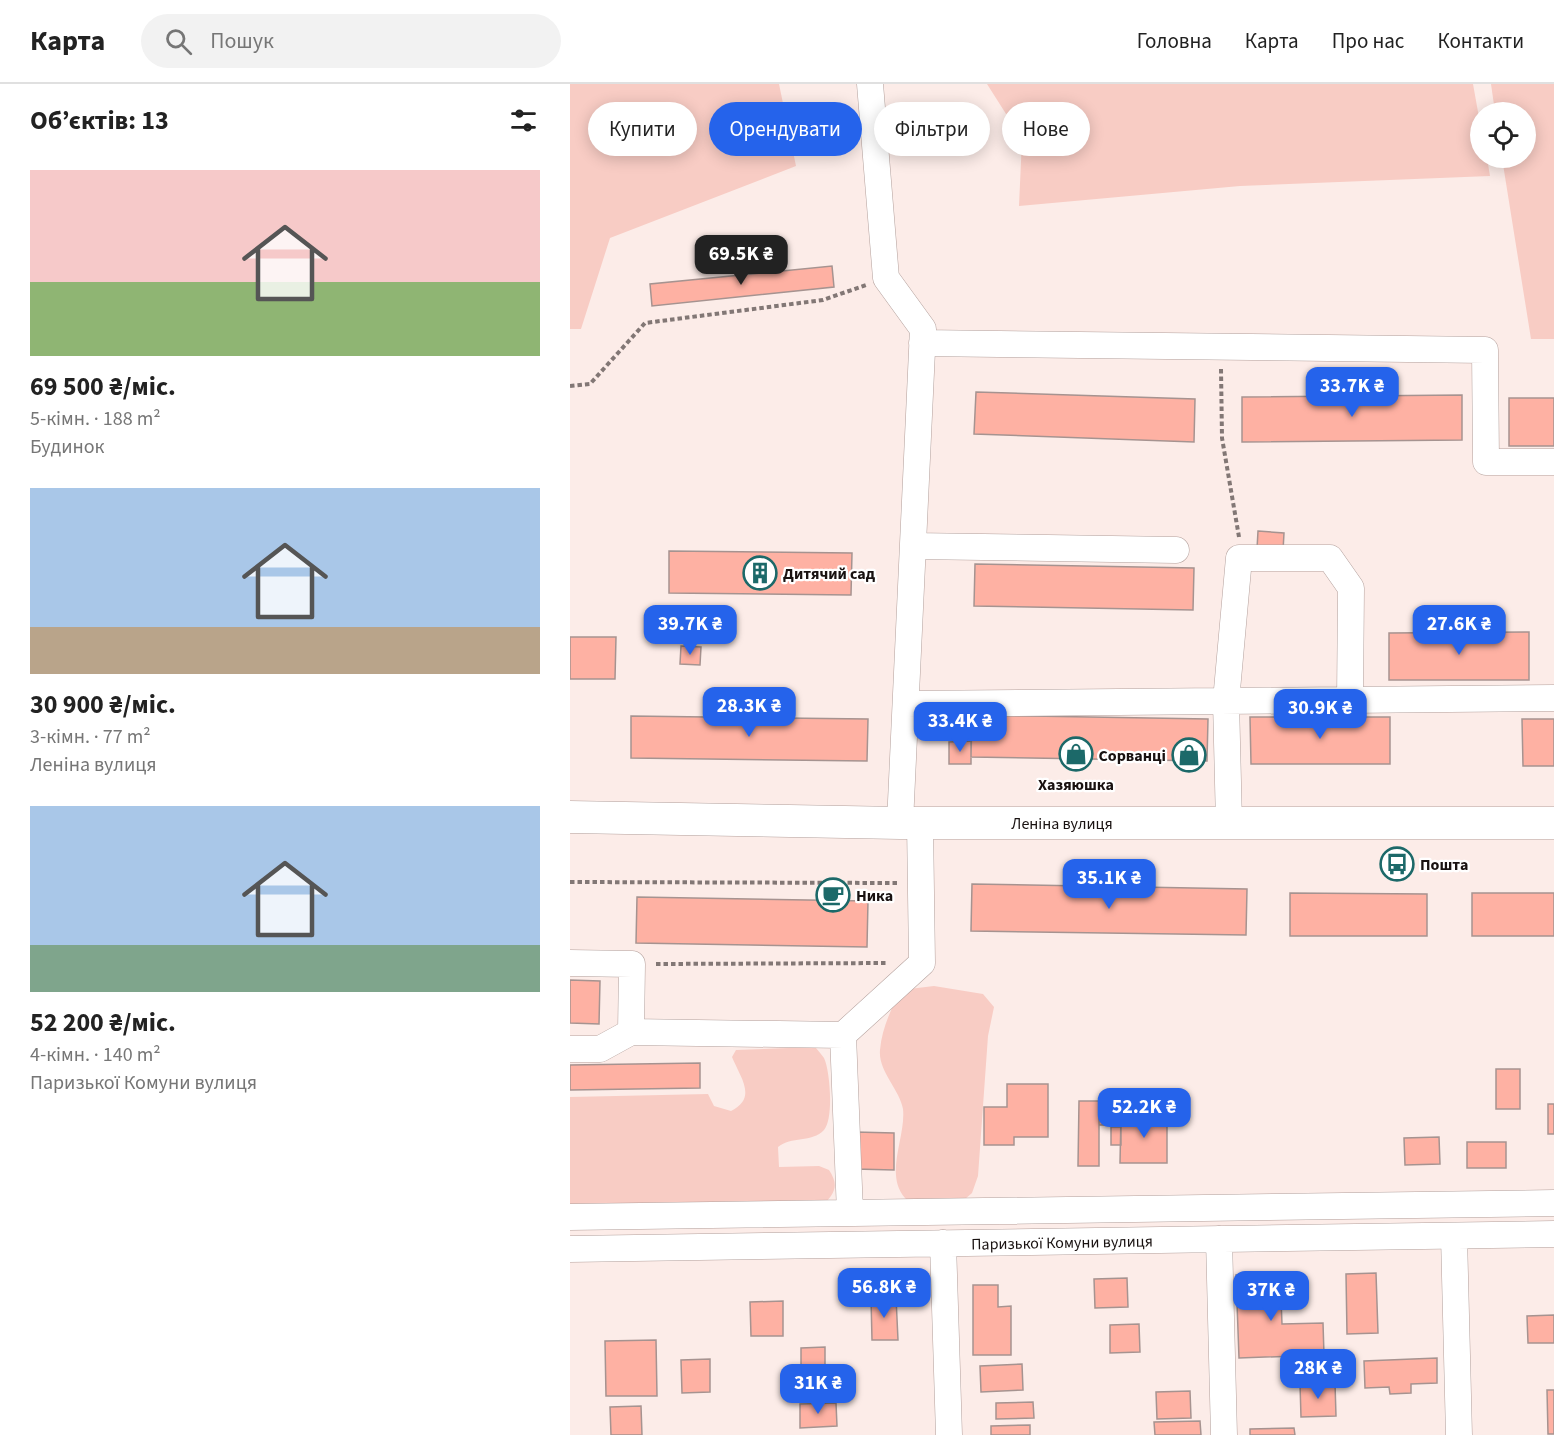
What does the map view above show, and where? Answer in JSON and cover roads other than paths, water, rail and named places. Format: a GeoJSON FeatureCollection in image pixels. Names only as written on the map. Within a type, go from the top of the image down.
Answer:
{"type":"FeatureCollection","features":[{"type":"Feature","properties":{"kind":"main road","name":"Леніна вулиця"},"geometry":{"type":"LineString","coordinates":[[570,817],[910,823],[1554,823]]}},
{"type":"Feature","properties":{"kind":"street"},"geometry":{"type":"LineString","coordinates":[[570,1049],[600,1049],[631,1032],[843,1035],[922,963],[920,883],[910,823],[906,704],[923,328],[886,278],[870,84]]}},
{"type":"Feature","properties":{"kind":"street"},"geometry":{"type":"LineString","coordinates":[[922,343],[1485,350],[1486,462],[1554,462]]}},
{"type":"Feature","properties":{"kind":"street"},"geometry":{"type":"LineString","coordinates":[[913,546],[1176,550]]}},
{"type":"Feature","properties":{"kind":"street"},"geometry":{"type":"LineString","coordinates":[[1229,823],[1226,701],[1239,558],[1330,558],[1351,588],[1350,700]]}},
{"type":"Feature","properties":{"kind":"street"},"geometry":{"type":"LineString","coordinates":[[906,704],[1554,698]]}},
{"type":"Feature","properties":{"kind":"street"},"geometry":{"type":"LineString","coordinates":[[570,963],[632,964],[631,1032]]}},
{"type":"Feature","properties":{"kind":"street"},"geometry":{"type":"LineString","coordinates":[[843,1035],[850,1213]]}},
{"type":"Feature","properties":{"kind":"street","name":"Паризької Комуни вулиця"},"geometry":{"type":"LineString","coordinates":[[570,1217],[1554,1203]]}},
{"type":"Feature","properties":{"kind":"street","name":"Паризької Комуни вулиця"},"geometry":{"type":"LineString","coordinates":[[570,1249],[1554,1234]]}},
{"type":"Feature","properties":{"kind":"street"},"geometry":{"type":"LineString","coordinates":[[1454,1236],[1459,1435]]}},
{"type":"Feature","properties":{"kind":"street"},"geometry":{"type":"LineString","coordinates":[[1219,1239],[1224,1435]]}},
{"type":"Feature","properties":{"kind":"street"},"geometry":{"type":"LineString","coordinates":[[943,1244],[949,1435]]}},
{"type":"Feature","properties":{"kind":"place","name":"Дитячий сад"},"geometry":{"type":"Point","coordinates":[760,573]}},
{"type":"Feature","properties":{"kind":"place","name":"Хазяюшка"},"geometry":{"type":"Point","coordinates":[1076,754]}},
{"type":"Feature","properties":{"kind":"place","name":"Сорванці"},"geometry":{"type":"Point","coordinates":[1189,755]}},
{"type":"Feature","properties":{"kind":"place","name":"Пошта"},"geometry":{"type":"Point","coordinates":[1397,864]}},
{"type":"Feature","properties":{"kind":"place","name":"Ника"},"geometry":{"type":"Point","coordinates":[833,895]}}]}
